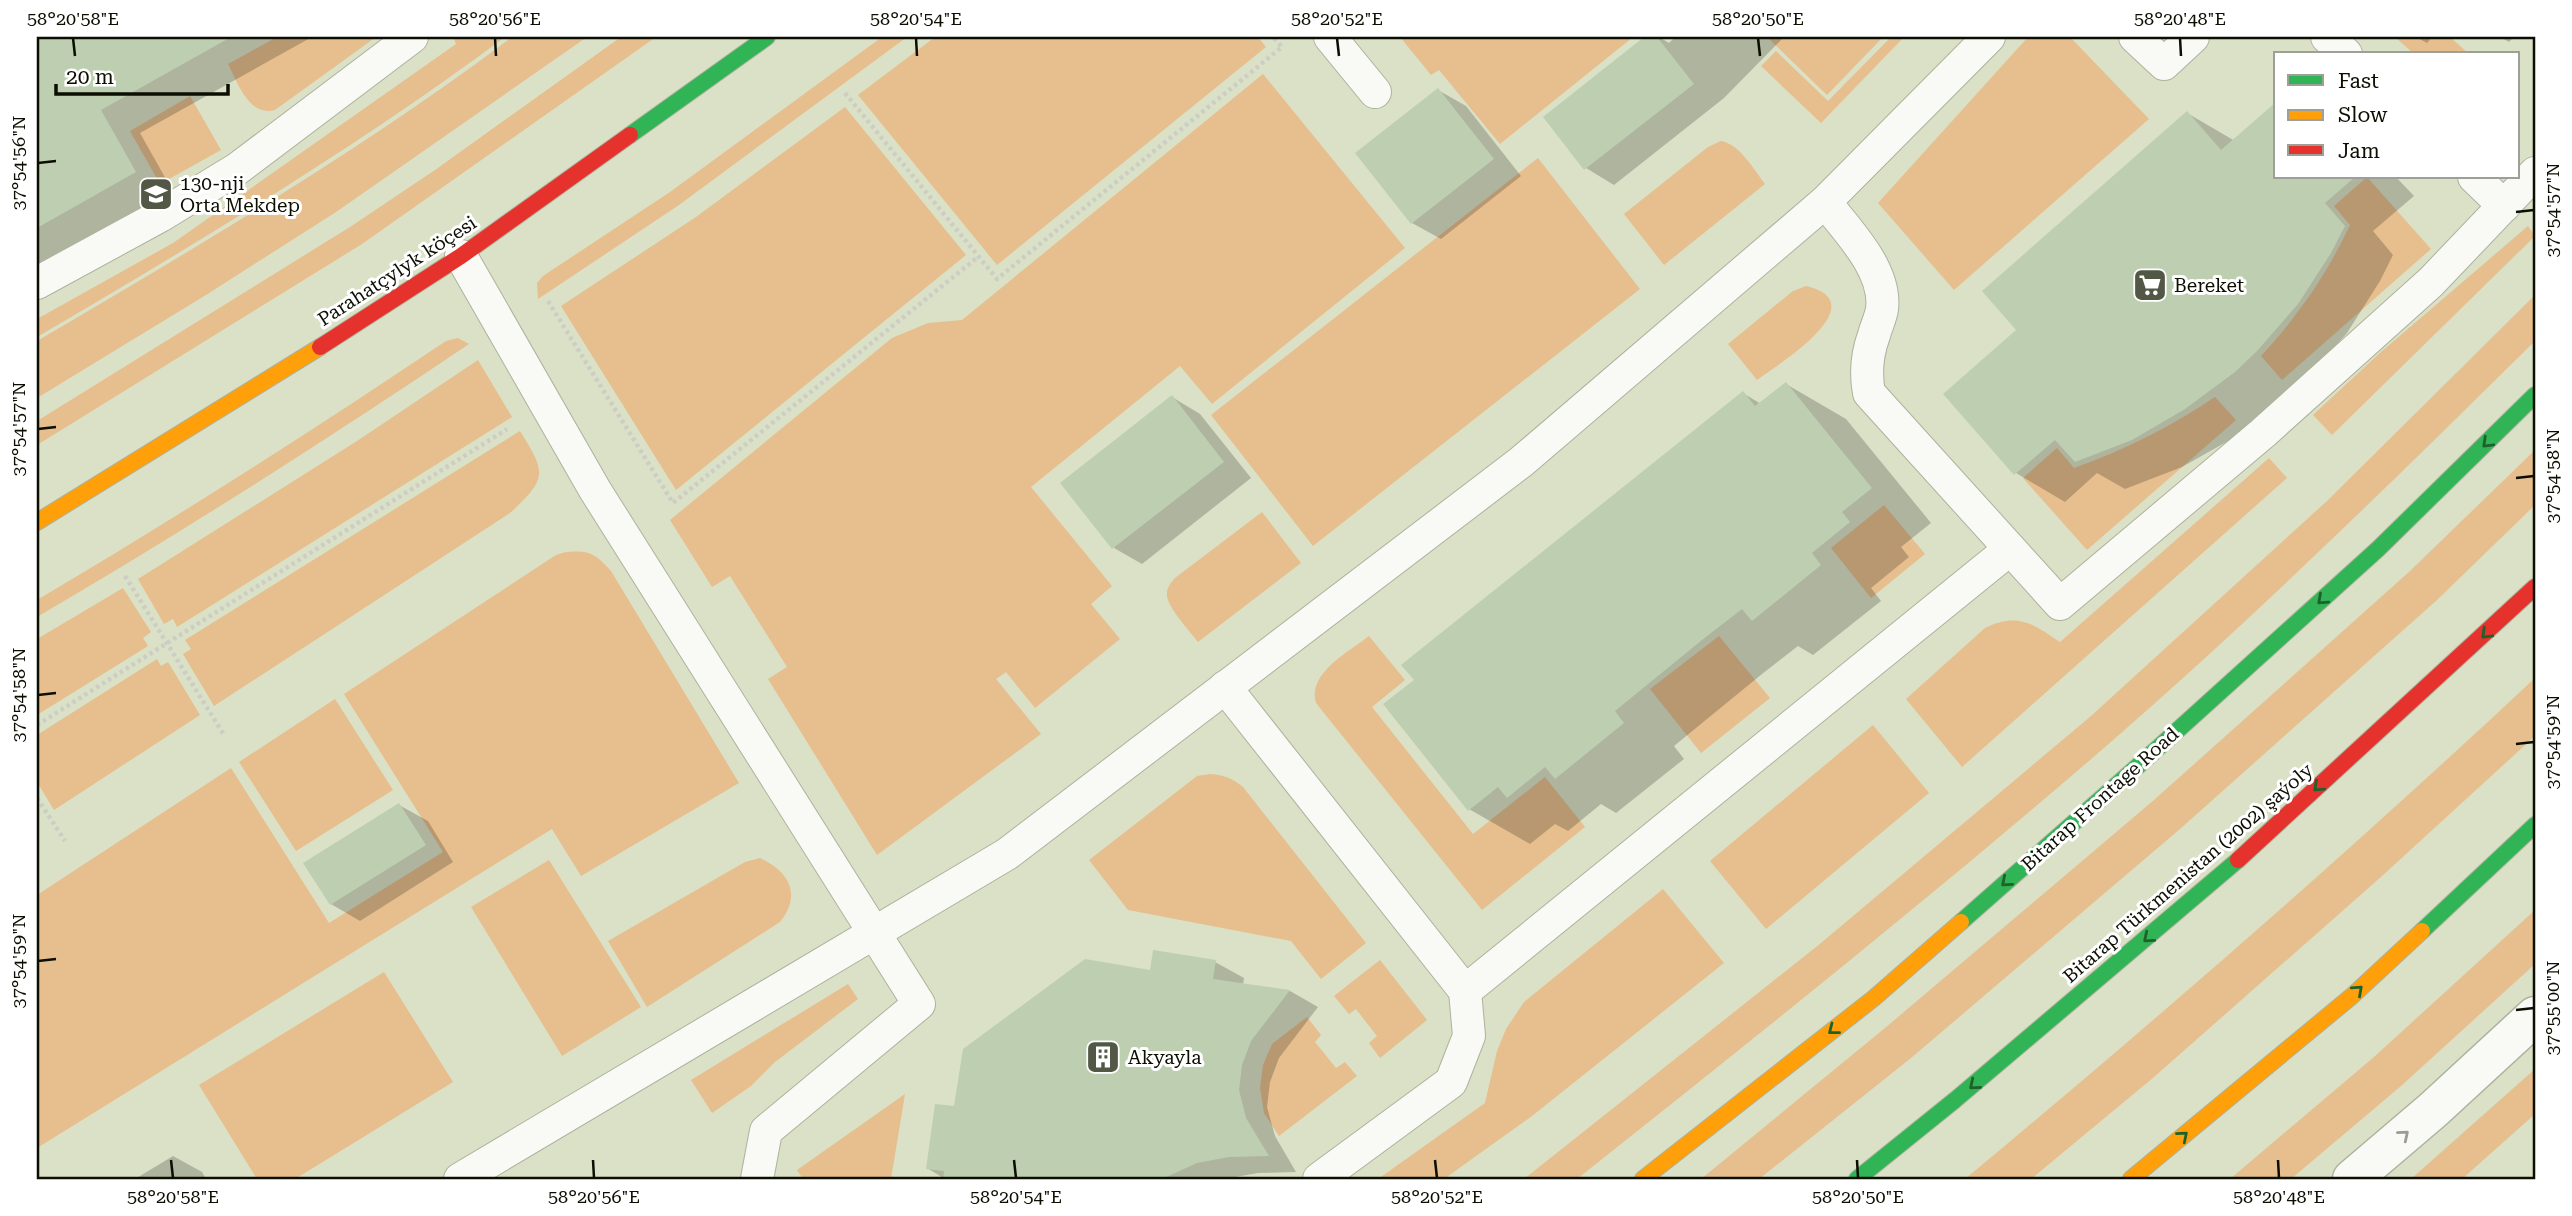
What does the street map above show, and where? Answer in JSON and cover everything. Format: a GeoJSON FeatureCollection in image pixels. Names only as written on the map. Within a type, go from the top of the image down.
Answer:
{"type":"FeatureCollection","features":[{"type":"Feature","properties":{"kind":"street","name":"Parahatçylyk köçesi"},"geometry":{"type":"LineString","coordinates":[[37,522],[248,393],[461,256],[767,37]]}},
{"type":"Feature","properties":{"kind":"street","name":"Bitarap Frontage Road"},"geometry":{"type":"LineString","coordinates":[[1643,1179],[1874,998],[2128,775],[2378,549],[2535,395]]}},
{"type":"Feature","properties":{"kind":"street","name":"Bitarap Türkmenistan (2002) şaýoly"},"geometry":{"type":"LineString","coordinates":[[1857,1179],[2215,881],[2535,587]]}},
{"type":"Feature","properties":{"kind":"street"},"geometry":{"type":"LineString","coordinates":[[2131,1179],[2352,996],[2535,825]]}},
{"type":"Feature","properties":{"kind":"street"},"geometry":{"type":"LineString","coordinates":[[2352,1179],[2433,1110],[2535,1016]]}},
{"type":"Feature","properties":{"kind":"lane"},"geometry":{"type":"LineString","coordinates":[[37,283],[160,216],[237,169],[412,37]]}},
{"type":"Feature","properties":{"kind":"lane"},"geometry":{"type":"LineString","coordinates":[[1330,37],[1375,92]]}},
{"type":"Feature","properties":{"kind":"lane"},"geometry":{"type":"LineString","coordinates":[[460,1179],[1007,854],[1521,462],[1825,202],[1989,37]]}},
{"type":"Feature","properties":{"kind":"lane"},"geometry":{"type":"LineString","coordinates":[[2135,37],[2164,64],[2193,37]]}},
{"type":"Feature","properties":{"kind":"lane"},"geometry":{"type":"LineString","coordinates":[[2327,37],[2344,52]]}},
{"type":"Feature","properties":{"kind":"lane"},"geometry":{"type":"LineString","coordinates":[[1825,202],[1868,256],[1880,287],[1882,308],[1870,347],[1866,375],[1868,393],[2060,604],[2273,424],[2431,282],[2535,173]]}},
{"type":"Feature","properties":{"kind":"lane"},"geometry":{"type":"LineString","coordinates":[[2475,178],[2504,206]]}},
{"type":"Feature","properties":{"kind":"lane"},"geometry":{"type":"LineString","coordinates":[[461,256],[595,490],[919,1004],[766,1130],[757,1179]]}},
{"type":"Feature","properties":{"kind":"lane"},"geometry":{"type":"LineString","coordinates":[[1465,991],[2010,549]]}},
{"type":"Feature","properties":{"kind":"lane"},"geometry":{"type":"LineString","coordinates":[[1225,687],[1465,991],[1469,1037],[1451,1082],[1319,1179]]}},
{"type":"Feature","properties":{"kind":"path"},"geometry":{"type":"LineString","coordinates":[[845,93],[997,279],[1282,47],[1273,37]]}},
{"type":"Feature","properties":{"kind":"path"},"geometry":{"type":"LineString","coordinates":[[548,301],[673,503],[978,257]]}},
{"type":"Feature","properties":{"kind":"path"},"geometry":{"type":"LineString","coordinates":[[37,724],[547,405]]}},
{"type":"Feature","properties":{"kind":"path"},"geometry":{"type":"LineString","coordinates":[[125,576],[224,735]]}},
{"type":"Feature","properties":{"kind":"path"},"geometry":{"type":"LineString","coordinates":[[37,798],[65,841]]}},
{"type":"Feature","properties":{"kind":"shaded area"},"geometry":{"type":"Polygon","coordinates":[[[277,37],[376,37],[275,110],[266,111],[251,104],[228,64],[277,37]]]}},
{"type":"Feature","properties":{"kind":"shaded area"},"geometry":{"type":"Polygon","coordinates":[[[453,37],[505,37],[334,156],[37,337],[37,319],[173,243],[456,44],[453,37]]]}},
{"type":"Feature","properties":{"kind":"shaded area"},"geometry":{"type":"Polygon","coordinates":[[[512,37],[587,37],[336,212],[37,398],[37,341],[339,158],[512,37]]]}},
{"type":"Feature","properties":{"kind":"shaded area"},"geometry":{"type":"Polygon","coordinates":[[[621,37],[656,37],[362,244],[37,445],[37,421],[350,227],[435,170],[621,37]]]}},
{"type":"Feature","properties":{"kind":"shaded area"},"geometry":{"type":"Polygon","coordinates":[[[882,37],[907,37],[679,205],[538,299],[537,283],[543,276],[670,192],[882,37]]]}},
{"type":"Feature","properties":{"kind":"shaded area"},"geometry":{"type":"Polygon","coordinates":[[[935,37],[1258,37],[1266,47],[997,265],[858,95],[935,37]]]}},
{"type":"Feature","properties":{"kind":"shaded area"},"geometry":{"type":"Polygon","coordinates":[[[1400,37],[1633,37],[1500,144],[1439,70],[1431,75],[1400,37]]]}},
{"type":"Feature","properties":{"kind":"shaded area"},"geometry":{"type":"Polygon","coordinates":[[[1767,37],[1883,37],[1827,95],[1767,37]]]}},
{"type":"Feature","properties":{"kind":"shaded area"},"geometry":{"type":"Polygon","coordinates":[[[1891,37],[1904,37],[1821,123],[1761,66],[1776,51],[1828,101],[1891,37]]]}},
{"type":"Feature","properties":{"kind":"shaded area"},"geometry":{"type":"Polygon","coordinates":[[[2028,37],[2070,37],[2149,119],[1954,290],[1878,203],[2028,37]]]}},
{"type":"Feature","properties":{"kind":"shaded area"},"geometry":{"type":"Polygon","coordinates":[[[2395,37],[2450,37],[2467,52],[2412,52],[2395,37]]]}},
{"type":"Feature","properties":{"kind":"shaded area"},"geometry":{"type":"Polygon","coordinates":[[[1263,74],[1405,248],[1212,404],[1180,366],[1031,487],[1112,586],[1091,604],[1120,639],[1035,708],[1006,672],[996,679],[1041,734],[877,855],[768,679],[787,667],[730,576],[712,587],[670,520],[892,338],[928,323],[962,320],[1263,74]]]}},
{"type":"Feature","properties":{"kind":"shaded area"},"geometry":{"type":"Polygon","coordinates":[[[190,96],[221,150],[160,184],[130,131],[190,96]]]}},
{"type":"Feature","properties":{"kind":"shaded area"},"geometry":{"type":"Polygon","coordinates":[[[845,107],[966,255],[676,490],[561,306],[696,217],[845,107]]]}},
{"type":"Feature","properties":{"kind":"shaded area"},"geometry":{"type":"Polygon","coordinates":[[[1721,141],[1740,152],[1765,184],[1664,265],[1624,214],[1708,147],[1721,141]]]}},
{"type":"Feature","properties":{"kind":"shaded area"},"geometry":{"type":"Polygon","coordinates":[[[1538,158],[1640,289],[1313,546],[1211,415],[1538,158]]]}},
{"type":"Feature","properties":{"kind":"shaded area"},"geometry":{"type":"Polygon","coordinates":[[[2368,178],[2431,249],[2282,380],[2261,356],[2311,294],[2350,225],[2334,206],[2368,178]]]}},
{"type":"Feature","properties":{"kind":"shaded area"},"geometry":{"type":"Polygon","coordinates":[[[2528,226],[2535,236],[2332,435],[2313,415],[2381,352],[2528,226]]]}},
{"type":"Feature","properties":{"kind":"shaded area"},"geometry":{"type":"Polygon","coordinates":[[[1806,286],[1825,294],[1831,306],[1827,319],[1801,348],[1757,380],[1728,344],[1793,291],[1806,286]]]}},
{"type":"Feature","properties":{"kind":"shaded area"},"geometry":{"type":"Polygon","coordinates":[[[2535,295],[2535,341],[2274,594],[2112,741],[1914,908],[1577,1179],[1524,1179],[1821,943],[2091,716],[2327,501],[2535,295]]]}},
{"type":"Feature","properties":{"kind":"shaded area"},"geometry":{"type":"Polygon","coordinates":[[[458,338],[469,344],[255,484],[37,617],[37,600],[243,474],[446,341],[458,338]]]}},
{"type":"Feature","properties":{"kind":"shaded area"},"geometry":{"type":"Polygon","coordinates":[[[478,360],[512,417],[177,627],[173,619],[164,624],[138,579],[357,441],[478,360]]]}},
{"type":"Feature","properties":{"kind":"shaded area"},"geometry":{"type":"Polygon","coordinates":[[[2215,397],[2236,420],[2087,550],[2023,478],[2057,448],[2074,468],[2147,437],[2215,397]]]}},
{"type":"Feature","properties":{"kind":"shaded area"},"geometry":{"type":"Polygon","coordinates":[[[520,431],[535,457],[539,475],[531,491],[510,513],[214,706],[183,654],[191,649],[185,640],[520,431]]]}},
{"type":"Feature","properties":{"kind":"shaded area"},"geometry":{"type":"Polygon","coordinates":[[[2535,450],[2535,505],[2437,600],[2180,829],[1911,1058],[1759,1179],[1701,1179],[1885,1028],[2154,800],[2410,571],[2535,450]]]}},
{"type":"Feature","properties":{"kind":"shaded area"},"geometry":{"type":"Polygon","coordinates":[[[2269,458],[2287,478],[1962,767],[1906,699],[1985,628],[1997,623],[2025,622],[2060,642],[2269,458]]]}},
{"type":"Feature","properties":{"kind":"shaded area"},"geometry":{"type":"Polygon","coordinates":[[[1884,505],[1925,554],[1871,598],[1831,548],[1884,505]]]}},
{"type":"Feature","properties":{"kind":"shaded area"},"geometry":{"type":"Polygon","coordinates":[[[1262,512],[1301,563],[1198,642],[1170,604],[1167,598],[1168,587],[1175,578],[1262,512]]]}},
{"type":"Feature","properties":{"kind":"shaded area"},"geometry":{"type":"Polygon","coordinates":[[[566,552],[591,554],[611,571],[739,783],[581,876],[552,829],[37,1148],[37,895],[231,768],[329,923],[443,852],[344,694],[556,555],[566,552]]]}},
{"type":"Feature","properties":{"kind":"shaded area"},"geometry":{"type":"Polygon","coordinates":[[[123,588],[151,632],[143,638],[148,646],[37,715],[37,639],[123,588]]]}},
{"type":"Feature","properties":{"kind":"shaded area"},"geometry":{"type":"Polygon","coordinates":[[[1369,636],[1405,680],[1372,707],[1473,834],[1545,777],[1585,827],[1482,910],[1316,703],[1315,692],[1324,673],[1341,656],[1369,636]]]}},
{"type":"Feature","properties":{"kind":"shaded area"},"geometry":{"type":"Polygon","coordinates":[[[1719,636],[1770,698],[1701,753],[1650,689],[1719,636]]]}},
{"type":"Feature","properties":{"kind":"shaded area"},"geometry":{"type":"Polygon","coordinates":[[[157,659],[161,666],[168,662],[200,715],[54,810],[37,782],[37,735],[157,659]]]}},
{"type":"Feature","properties":{"kind":"shaded area"},"geometry":{"type":"Polygon","coordinates":[[[2535,678],[2535,736],[2382,876],[2154,1077],[2031,1179],[1965,1179],[2254,933],[2535,678]]]}},
{"type":"Feature","properties":{"kind":"shaded area"},"geometry":{"type":"Polygon","coordinates":[[[335,699],[393,790],[296,851],[239,762],[335,699]]]}},
{"type":"Feature","properties":{"kind":"shaded area"},"geometry":{"type":"Polygon","coordinates":[[[1873,725],[1929,793],[1766,929],[1710,861],[1873,725]]]}},
{"type":"Feature","properties":{"kind":"shaded area"},"geometry":{"type":"Polygon","coordinates":[[[1210,774],[1228,778],[1243,787],[1366,943],[1321,979],[1291,941],[1128,910],[1089,860],[1197,776],[1210,774]]]}},
{"type":"Feature","properties":{"kind":"shaded area"},"geometry":{"type":"Polygon","coordinates":[[[760,858],[778,870],[789,885],[790,902],[780,922],[647,1007],[608,941],[745,862],[760,858]]]}},
{"type":"Feature","properties":{"kind":"shaded area"},"geometry":{"type":"Polygon","coordinates":[[[549,860],[641,1007],[562,1056],[471,907],[549,860]]]}},
{"type":"Feature","properties":{"kind":"shaded area"},"geometry":{"type":"Polygon","coordinates":[[[1663,889],[1724,963],[1532,1116],[1444,1179],[1378,1179],[1485,1103],[1497,1051],[1506,1029],[1524,1002],[1663,889]]]}},
{"type":"Feature","properties":{"kind":"shaded area"},"geometry":{"type":"Polygon","coordinates":[[[2535,910],[2535,964],[2401,1086],[2291,1179],[2230,1179],[2374,1057],[2535,910]]]}},
{"type":"Feature","properties":{"kind":"shaded area"},"geometry":{"type":"Polygon","coordinates":[[[1380,960],[1427,1020],[1380,1058],[1369,1043],[1377,1036],[1356,1009],[1349,1014],[1334,996],[1380,960]]]}},
{"type":"Feature","properties":{"kind":"shaded area"},"geometry":{"type":"Polygon","coordinates":[[[384,972],[453,1082],[295,1179],[257,1179],[199,1085],[384,972]]]}},
{"type":"Feature","properties":{"kind":"shaded area"},"geometry":{"type":"Polygon","coordinates":[[[848,984],[858,999],[775,1062],[751,1086],[712,1113],[691,1080],[848,984]]]}},
{"type":"Feature","properties":{"kind":"shaded area"},"geometry":{"type":"Polygon","coordinates":[[[1307,1017],[1321,1035],[1315,1042],[1336,1068],[1345,1062],[1357,1076],[1279,1136],[1264,1113],[1260,1088],[1263,1065],[1272,1044],[1307,1017]]]}},
{"type":"Feature","properties":{"kind":"shaded area"},"geometry":{"type":"Polygon","coordinates":[[[2535,1069],[2535,1114],[2462,1179],[2411,1179],[2535,1069]]]}},
{"type":"Feature","properties":{"kind":"shaded area"},"geometry":{"type":"Polygon","coordinates":[[[905,1094],[891,1179],[803,1179],[797,1170],[905,1094]]]}},
{"type":"Feature","properties":{"kind":"building"},"geometry":{"type":"Polygon","coordinates":[[[37,37],[231,37],[101,110],[136,172],[37,228],[37,37]]]}},
{"type":"Feature","properties":{"kind":"building"},"geometry":{"type":"Polygon","coordinates":[[[1644,37],[1657,37],[1694,84],[1584,170],[1543,117],[1644,37]]]}},
{"type":"Feature","properties":{"kind":"building"},"geometry":{"type":"Polygon","coordinates":[[[1438,88],[1494,159],[1411,224],[1355,153],[1438,88]]]}},
{"type":"Feature","properties":{"kind":"building","name":"Bereket"},"geometry":{"type":"Polygon","coordinates":[[[2274,104],[2274,178],[2354,178],[2325,203],[2345,226],[2331,253],[2298,304],[2257,351],[2235,372],[2185,409],[2132,440],[2075,462],[2055,440],[2014,475],[1943,394],[2016,330],[1982,291],[2187,111],[2221,150],[2274,104]]]}},
{"type":"Feature","properties":{"kind":"building"},"geometry":{"type":"Polygon","coordinates":[[[1786,382],[1872,488],[1842,512],[1850,522],[1812,553],[1821,565],[1752,621],[1742,609],[1702,640],[1615,711],[1624,723],[1555,779],[1545,767],[1507,798],[1498,787],[1468,811],[1383,704],[1414,680],[1401,665],[1743,391],[1755,406],[1786,382]]]}},
{"type":"Feature","properties":{"kind":"building"},"geometry":{"type":"Polygon","coordinates":[[[1172,395],[1224,462],[1112,549],[1060,483],[1172,395]]]}},
{"type":"Feature","properties":{"kind":"building"},"geometry":{"type":"Polygon","coordinates":[[[399,803],[426,845],[330,905],[303,863],[399,803]]]}},
{"type":"Feature","properties":{"kind":"building","name":"Akyayla"},"geometry":{"type":"Polygon","coordinates":[[[1153,950],[1216,960],[1213,979],[1290,990],[1251,1041],[1242,1065],[1239,1090],[1246,1118],[1269,1156],[1229,1157],[1197,1163],[1162,1179],[943,1179],[944,1171],[926,1169],[935,1104],[954,1106],[963,1049],[1085,959],[1150,970],[1153,950]]]}},
{"type":"Feature","properties":{"kind":"traffic: fast"},"geometry":{"type":"LineString","coordinates":[[630,135],[767,37]]}},
{"type":"Feature","properties":{"kind":"traffic: fast"},"geometry":{"type":"LineString","coordinates":[[1961,922],[2378,549],[2535,395]]}},
{"type":"Feature","properties":{"kind":"traffic: fast"},"geometry":{"type":"LineString","coordinates":[[2422,931],[2535,825]]}},
{"type":"Feature","properties":{"kind":"traffic: fast"},"geometry":{"type":"LineString","coordinates":[[1857,1179],[1955,1100],[2238,860]]}},
{"type":"Feature","properties":{"kind":"traffic: slow"},"geometry":{"type":"LineString","coordinates":[[37,522],[320,347]]}},
{"type":"Feature","properties":{"kind":"traffic: slow"},"geometry":{"type":"LineString","coordinates":[[1643,1179],[1874,998],[1961,922]]}},
{"type":"Feature","properties":{"kind":"traffic: slow"},"geometry":{"type":"LineString","coordinates":[[2131,1179],[2352,996],[2422,931]]}},
{"type":"Feature","properties":{"kind":"traffic: jam"},"geometry":{"type":"LineString","coordinates":[[320,347],[461,256],[630,135]]}},
{"type":"Feature","properties":{"kind":"traffic: jam"},"geometry":{"type":"LineString","coordinates":[[2238,860],[2535,587]]}},
{"type":"Feature","properties":{"kind":"place","name":"130-nji Orta Mekdep"},"geometry":{"type":"Point","coordinates":[156,194]}},
{"type":"Feature","properties":{"kind":"place","name":"Bereket"},"geometry":{"type":"Point","coordinates":[2150,285]}},
{"type":"Feature","properties":{"kind":"place","name":"Akyayla"},"geometry":{"type":"Point","coordinates":[1103,1057]}}]}
